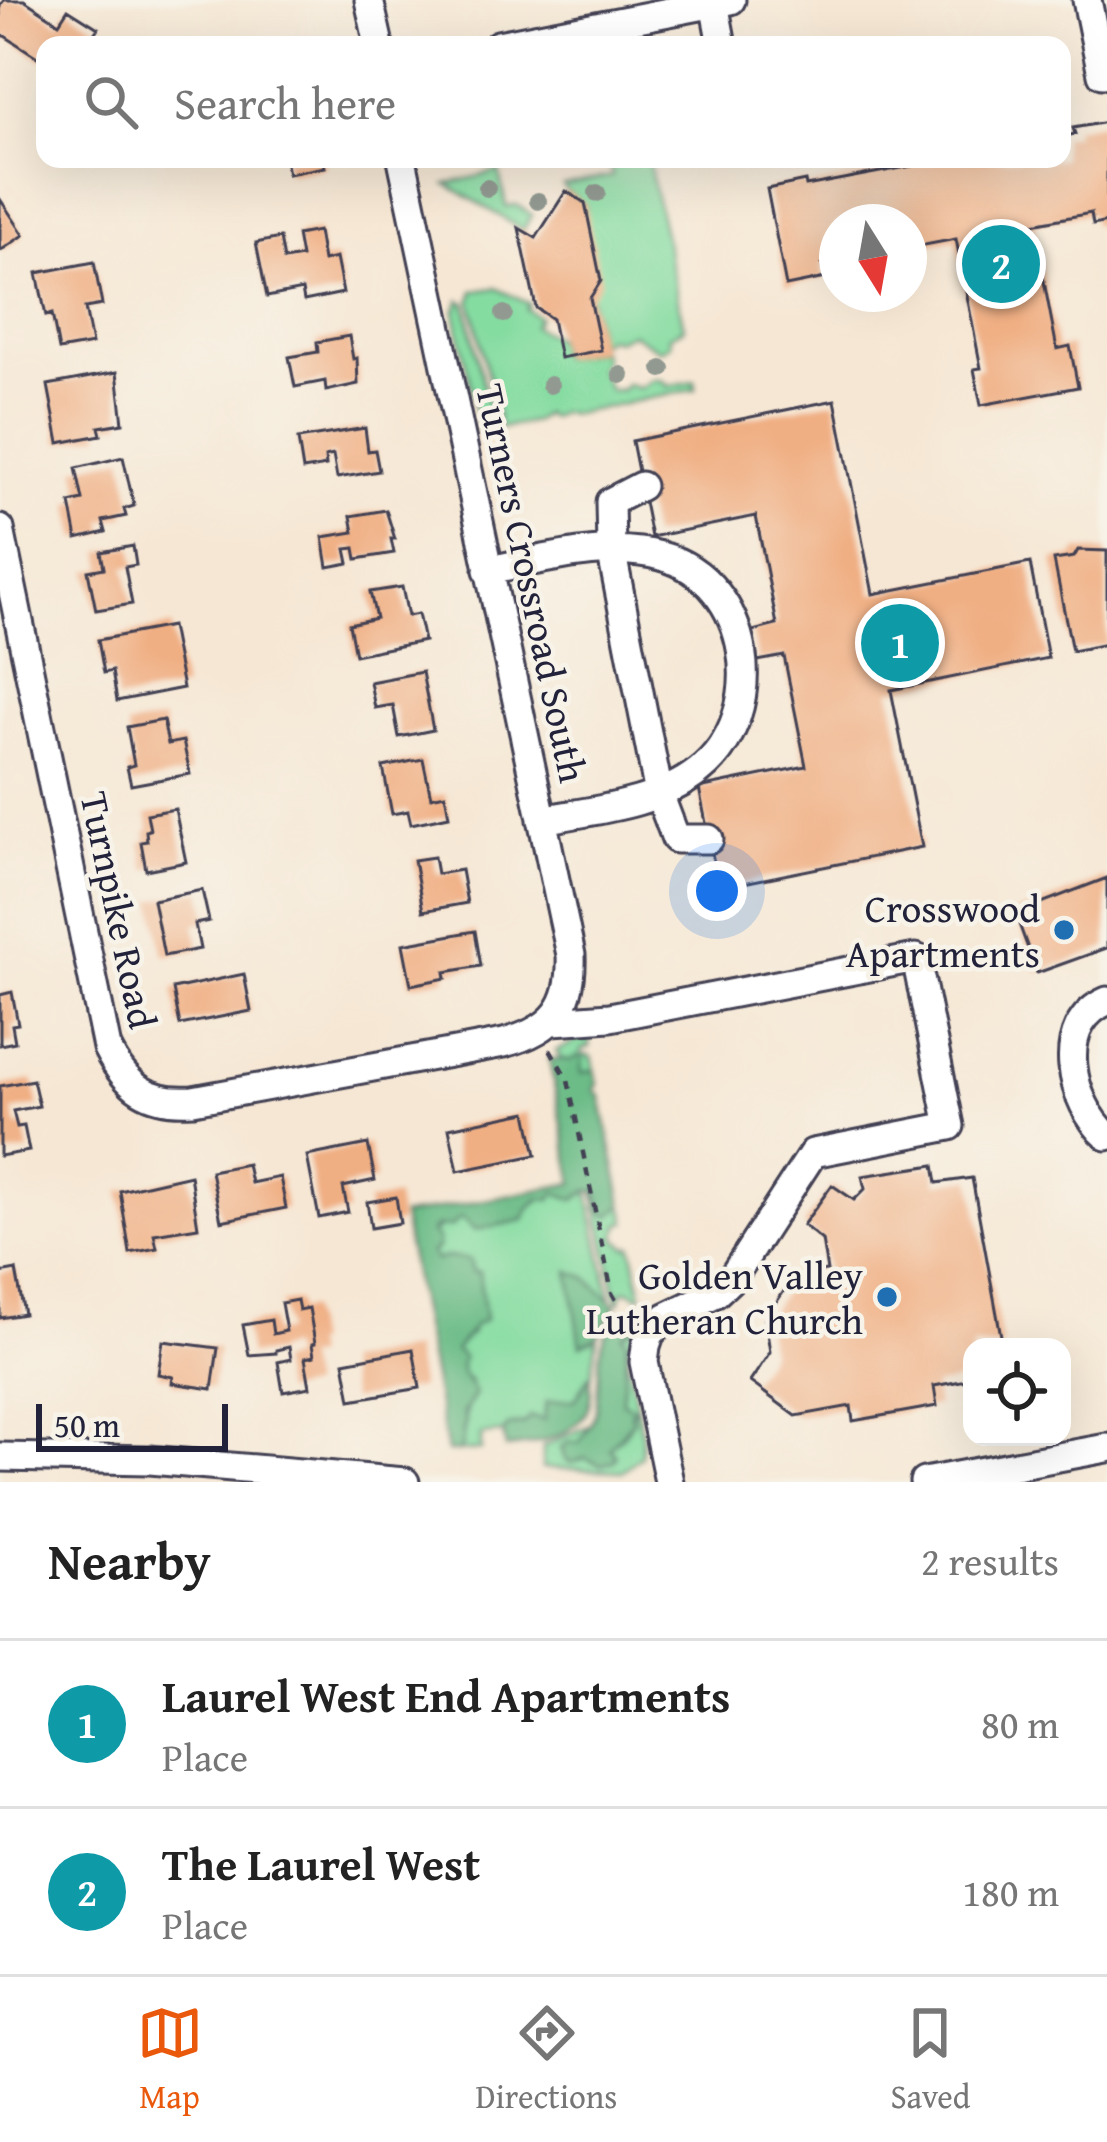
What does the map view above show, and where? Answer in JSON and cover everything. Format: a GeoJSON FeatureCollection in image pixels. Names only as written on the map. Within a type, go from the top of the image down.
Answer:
{"type":"FeatureCollection","features":[{"type":"Feature","properties":{"kind":"street"},"geometry":{"type":"LineString","coordinates":[[369,0],[377,36]]}},
{"type":"Feature","properties":{"kind":"street"},"geometry":{"type":"LineString","coordinates":[[1087,0],[1102,74]]}},
{"type":"Feature","properties":{"kind":"street"},"geometry":{"type":"LineString","coordinates":[[545,36],[723,2],[722,36]]}},
{"type":"Feature","properties":{"kind":"street","name":"Turners Crossroad South"},"geometry":{"type":"LineString","coordinates":[[404,168],[571,955],[572,975],[552,1035]]}},
{"type":"Feature","properties":{"kind":"street"},"geometry":{"type":"LineString","coordinates":[[641,486],[610,502],[611,548],[659,794],[676,839],[709,839]]}},
{"type":"Feature","properties":{"kind":"street","name":"Turnpike Road"},"geometry":{"type":"LineString","coordinates":[[0,529],[107,1048],[127,1082],[157,1099],[193,1100],[504,1043],[540,1032],[552,1035],[626,1014],[916,958],[950,1126],[813,1153],[732,1278],[716,1292],[680,1307],[650,1334],[644,1361],[669,1482]]}},
{"type":"Feature","properties":{"kind":"street"},"geometry":{"type":"LineString","coordinates":[[488,570],[611,548],[663,556],[695,572],[716,592],[730,614],[740,650],[745,683],[742,709],[734,730],[697,773],[659,794],[542,820]]}},
{"type":"Feature","properties":{"kind":"street"},"geometry":{"type":"LineString","coordinates":[[1107,1000],[1081,1023],[1073,1069],[1090,1121],[1107,1136]]}},
{"type":"Feature","properties":{"kind":"street"},"geometry":{"type":"LineString","coordinates":[[924,1482],[1107,1448]]}},
{"type":"Feature","properties":{"kind":"street"},"geometry":{"type":"LineString","coordinates":[[0,1457],[150,1460],[259,1475],[405,1482]]}},
{"type":"Feature","properties":{"kind":"path"},"geometry":{"type":"LineString","coordinates":[[552,1035],[568,1080],[613,1293],[620,1307]]}},
{"type":"Feature","properties":{"kind":"green space"},"geometry":{"type":"Polygon","coordinates":[[[611,168],[650,168],[684,328],[669,336],[671,344],[660,350],[632,333],[599,343],[590,298],[585,204],[563,185],[612,176],[611,168]]]}},
{"type":"Feature","properties":{"kind":"green space"},"geometry":{"type":"Polygon","coordinates":[[[499,171],[506,206],[517,205],[532,215],[523,230],[447,184],[499,171]]]}},
{"type":"Feature","properties":{"kind":"green space"},"geometry":{"type":"Polygon","coordinates":[[[496,288],[529,304],[526,309],[538,317],[533,326],[556,339],[560,358],[601,350],[599,368],[609,390],[622,390],[626,384],[640,388],[653,379],[667,386],[695,381],[696,389],[572,414],[560,412],[550,418],[544,414],[535,421],[500,428],[471,301],[474,291],[496,288]]]}},
{"type":"Feature","properties":{"kind":"green space"},"geometry":{"type":"Polygon","coordinates":[[[460,300],[466,304],[493,429],[480,432],[455,312],[460,300]]]}},
{"type":"Feature","properties":{"kind":"green space"},"geometry":{"type":"Polygon","coordinates":[[[588,1036],[590,1047],[581,1054],[592,1057],[595,1070],[585,1074],[556,1051],[588,1036]]]}},
{"type":"Feature","properties":{"kind":"green space"},"geometry":{"type":"Polygon","coordinates":[[[549,1059],[583,1059],[581,1073],[595,1070],[595,1090],[601,1097],[623,1204],[610,1216],[603,1213],[597,1191],[587,1191],[575,1200],[556,1193],[551,1200],[539,1199],[524,1220],[475,1230],[461,1217],[451,1227],[436,1227],[431,1232],[438,1239],[431,1253],[436,1260],[470,1260],[473,1272],[479,1272],[485,1320],[475,1325],[455,1351],[463,1357],[462,1372],[475,1394],[463,1413],[461,1448],[447,1452],[402,1216],[574,1183],[549,1059]]]}},
{"type":"Feature","properties":{"kind":"green space"},"geometry":{"type":"Polygon","coordinates":[[[588,1191],[610,1296],[602,1295],[595,1285],[591,1340],[597,1337],[591,1379],[575,1400],[546,1402],[544,1420],[481,1435],[481,1450],[459,1452],[470,1381],[462,1375],[454,1351],[472,1332],[478,1272],[447,1257],[437,1260],[431,1253],[438,1247],[431,1233],[461,1217],[475,1230],[523,1220],[542,1199],[588,1191]]]}},
{"type":"Feature","properties":{"kind":"green space"},"geometry":{"type":"Polygon","coordinates":[[[594,1191],[618,1209],[623,1204],[627,1222],[620,1224],[616,1238],[632,1246],[639,1296],[628,1290],[622,1292],[620,1302],[617,1299],[594,1191]]]}},
{"type":"Feature","properties":{"kind":"green space"},"geometry":{"type":"Polygon","coordinates":[[[569,1271],[586,1277],[616,1305],[597,1337],[581,1345],[569,1271]]]}},
{"type":"Feature","properties":{"kind":"green space"},"geometry":{"type":"Polygon","coordinates":[[[622,1313],[636,1324],[623,1335],[627,1341],[622,1402],[635,1408],[634,1419],[610,1448],[616,1455],[614,1461],[601,1465],[585,1458],[572,1463],[565,1460],[561,1447],[579,1443],[591,1422],[602,1346],[622,1313]]]}},
{"type":"Feature","properties":{"kind":"green space"},"geometry":{"type":"Polygon","coordinates":[[[636,1324],[627,1357],[642,1434],[641,1456],[622,1471],[542,1468],[543,1447],[588,1426],[585,1457],[611,1445],[630,1426],[634,1409],[622,1403],[627,1341],[622,1335],[636,1324]]]}},
{"type":"Feature","properties":{"kind":"green space"},"geometry":{"type":"Polygon","coordinates":[[[589,1377],[591,1395],[579,1421],[554,1437],[506,1448],[503,1433],[509,1426],[523,1424],[530,1417],[544,1420],[546,1402],[575,1400],[589,1377]]]}},
{"type":"Feature","properties":{"kind":"building"},"geometry":{"type":"Polygon","coordinates":[[[4,0],[24,0],[59,23],[68,9],[98,28],[92,36],[36,36],[36,56],[0,33],[4,0]]]}},
{"type":"Feature","properties":{"kind":"building"},"geometry":{"type":"Polygon","coordinates":[[[1107,122],[1107,222],[1093,225],[1091,213],[1033,224],[1057,349],[1070,346],[1078,387],[981,405],[974,369],[981,368],[956,239],[927,245],[927,204],[819,204],[819,279],[786,286],[767,189],[901,168],[1071,168],[1071,135],[1073,128],[1107,122]]]}},
{"type":"Feature","properties":{"kind":"building"},"geometry":{"type":"Polygon","coordinates":[[[287,168],[320,168],[288,174],[287,168]]]}},
{"type":"Feature","properties":{"kind":"building"},"geometry":{"type":"Polygon","coordinates":[[[566,191],[585,203],[601,281],[590,298],[601,350],[560,358],[552,319],[536,308],[519,228],[536,238],[566,191]]]}},
{"type":"Feature","properties":{"kind":"building"},"geometry":{"type":"Polygon","coordinates":[[[0,199],[24,235],[0,251],[0,199]]]}},
{"type":"Feature","properties":{"kind":"building"},"geometry":{"type":"Polygon","coordinates":[[[318,231],[323,261],[336,258],[343,293],[304,301],[302,290],[267,297],[256,243],[280,238],[284,260],[301,257],[297,235],[318,231]]]}},
{"type":"Feature","properties":{"kind":"building"},"geometry":{"type":"Polygon","coordinates":[[[94,262],[102,305],[85,308],[92,344],[59,350],[37,273],[94,262]]]}},
{"type":"Feature","properties":{"kind":"building"},"geometry":{"type":"Polygon","coordinates":[[[349,336],[353,359],[357,358],[358,384],[326,391],[325,381],[295,387],[289,357],[318,352],[317,342],[349,336]]]}},
{"type":"Feature","properties":{"kind":"building"},"geometry":{"type":"Polygon","coordinates":[[[117,372],[123,423],[99,427],[101,435],[59,443],[48,385],[117,372]]]}},
{"type":"Feature","properties":{"kind":"building"},"geometry":{"type":"Polygon","coordinates":[[[835,400],[873,594],[1030,563],[1048,658],[891,690],[922,847],[719,888],[699,788],[806,766],[784,656],[758,661],[752,631],[777,625],[756,516],[651,537],[632,441],[835,400]]]}},
{"type":"Feature","properties":{"kind":"building"},"geometry":{"type":"Polygon","coordinates":[[[365,428],[368,451],[375,450],[379,471],[337,478],[333,455],[325,457],[326,466],[303,470],[298,439],[365,428]]]}},
{"type":"Feature","properties":{"kind":"building"},"geometry":{"type":"Polygon","coordinates":[[[123,457],[134,506],[124,509],[126,516],[103,521],[106,532],[77,539],[70,503],[83,500],[76,468],[123,457]]]}},
{"type":"Feature","properties":{"kind":"building"},"geometry":{"type":"Polygon","coordinates":[[[386,510],[394,553],[357,559],[355,548],[346,549],[349,563],[328,567],[323,537],[354,532],[351,516],[386,510]]]}},
{"type":"Feature","properties":{"kind":"building"},"geometry":{"type":"Polygon","coordinates":[[[133,546],[136,565],[125,567],[132,604],[96,610],[88,571],[104,568],[101,552],[133,546]]]}},
{"type":"Feature","properties":{"kind":"building"},"geometry":{"type":"Polygon","coordinates":[[[1078,550],[1107,551],[1107,644],[1072,651],[1054,560],[1074,557],[1078,550]]]}},
{"type":"Feature","properties":{"kind":"building"},"geometry":{"type":"Polygon","coordinates":[[[402,587],[408,616],[418,614],[424,641],[355,655],[349,624],[376,618],[370,592],[402,587]]]}},
{"type":"Feature","properties":{"kind":"building"},"geometry":{"type":"Polygon","coordinates":[[[171,626],[183,688],[117,701],[112,671],[104,673],[98,640],[171,626]]]}},
{"type":"Feature","properties":{"kind":"building"},"geometry":{"type":"Polygon","coordinates":[[[422,672],[433,730],[399,737],[393,705],[375,708],[370,682],[422,672]]]}},
{"type":"Feature","properties":{"kind":"building"},"geometry":{"type":"Polygon","coordinates":[[[163,720],[168,744],[183,741],[190,774],[131,785],[127,767],[134,765],[127,727],[163,720]]]}},
{"type":"Feature","properties":{"kind":"building"},"geometry":{"type":"Polygon","coordinates":[[[423,759],[431,797],[445,794],[449,816],[411,824],[408,811],[392,814],[383,767],[423,759]]]}},
{"type":"Feature","properties":{"kind":"building"},"geometry":{"type":"Polygon","coordinates":[[[175,809],[186,862],[146,870],[141,842],[147,841],[150,830],[147,814],[175,809]]]}},
{"type":"Feature","properties":{"kind":"building"},"geometry":{"type":"Polygon","coordinates":[[[434,857],[437,874],[461,870],[467,903],[423,911],[414,860],[434,857]]]}},
{"type":"Feature","properties":{"kind":"building","name":"Crosswood Apartments"},"geometry":{"type":"Polygon","coordinates":[[[1107,878],[1107,948],[1037,973],[1015,913],[1107,878]]]}},
{"type":"Feature","properties":{"kind":"building"},"geometry":{"type":"Polygon","coordinates":[[[202,890],[209,921],[195,924],[200,949],[164,956],[153,900],[202,890]]]}},
{"type":"Feature","properties":{"kind":"building"},"geometry":{"type":"Polygon","coordinates":[[[475,931],[481,966],[445,972],[446,978],[411,985],[403,944],[475,931]]]}},
{"type":"Feature","properties":{"kind":"building"},"geometry":{"type":"Polygon","coordinates":[[[244,974],[251,1011],[180,1025],[173,989],[244,974]]]}},
{"type":"Feature","properties":{"kind":"building"},"geometry":{"type":"Polygon","coordinates":[[[12,992],[18,1024],[12,1025],[15,1042],[0,1045],[0,995],[12,992]]]}},
{"type":"Feature","properties":{"kind":"building"},"geometry":{"type":"Polygon","coordinates":[[[33,1080],[39,1106],[13,1111],[17,1127],[24,1126],[29,1151],[0,1156],[0,1086],[33,1080]]]}},
{"type":"Feature","properties":{"kind":"building"},"geometry":{"type":"Polygon","coordinates":[[[527,1112],[536,1155],[458,1171],[449,1128],[527,1112]]]}},
{"type":"Feature","properties":{"kind":"building"},"geometry":{"type":"Polygon","coordinates":[[[368,1144],[375,1180],[343,1187],[348,1212],[319,1218],[307,1156],[368,1144]]]}},
{"type":"Feature","properties":{"kind":"building"},"geometry":{"type":"Polygon","coordinates":[[[247,1164],[251,1183],[280,1177],[286,1208],[221,1221],[211,1171],[247,1164]]]}},
{"type":"Feature","properties":{"kind":"building","name":"Golden Valley Lutheran Church"},"geometry":{"type":"Polygon","coordinates":[[[934,1165],[937,1183],[972,1178],[1001,1338],[963,1338],[963,1381],[934,1386],[937,1406],[853,1421],[851,1406],[796,1416],[750,1382],[770,1352],[765,1319],[795,1275],[827,1271],[822,1240],[803,1225],[832,1185],[854,1200],[865,1189],[862,1176],[934,1165]]]}},
{"type":"Feature","properties":{"kind":"building"},"geometry":{"type":"Polygon","coordinates":[[[190,1175],[198,1227],[154,1234],[157,1248],[130,1253],[120,1191],[190,1175]]]}},
{"type":"Feature","properties":{"kind":"building"},"geometry":{"type":"Polygon","coordinates":[[[396,1197],[400,1223],[371,1228],[367,1202],[396,1197]]]}},
{"type":"Feature","properties":{"kind":"building"},"geometry":{"type":"Polygon","coordinates":[[[16,1270],[24,1314],[0,1318],[0,1273],[16,1270]]]}},
{"type":"Feature","properties":{"kind":"building"},"geometry":{"type":"Polygon","coordinates":[[[297,1300],[299,1310],[309,1308],[315,1343],[314,1356],[305,1358],[310,1387],[283,1392],[278,1362],[291,1359],[289,1347],[249,1355],[243,1325],[271,1320],[273,1334],[286,1331],[281,1303],[297,1300]]]}},
{"type":"Feature","properties":{"kind":"building"},"geometry":{"type":"Polygon","coordinates":[[[163,1341],[218,1348],[212,1389],[172,1383],[173,1377],[158,1374],[163,1341]]]}},
{"type":"Feature","properties":{"kind":"building"},"geometry":{"type":"Polygon","coordinates":[[[413,1349],[420,1388],[351,1400],[344,1362],[413,1349]]]}},
{"type":"Feature","properties":{"kind":"place","name":"The Laurel West"},"geometry":{"type":"Point","coordinates":[1001,264]}},
{"type":"Feature","properties":{"kind":"place","name":"Laurel West End Apartments"},"geometry":{"type":"Point","coordinates":[900,643]}},
{"type":"Feature","properties":{"kind":"place","name":"Crosswood Apartments"},"geometry":{"type":"Point","coordinates":[1064,930]}},
{"type":"Feature","properties":{"kind":"place","name":"Golden Valley Lutheran Church"},"geometry":{"type":"Point","coordinates":[887,1297]}}]}
